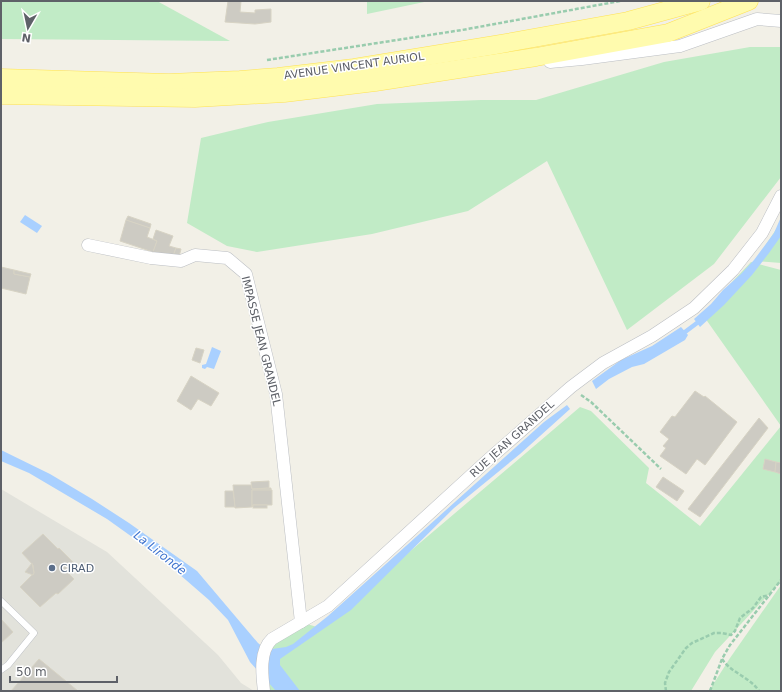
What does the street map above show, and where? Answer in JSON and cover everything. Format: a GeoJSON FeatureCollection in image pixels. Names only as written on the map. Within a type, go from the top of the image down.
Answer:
{"type":"FeatureCollection","features":[{"type":"Feature","properties":{"kind":"main road","name":"AVENUE VINCENT AURIOL"},"geometry":{"type":"LineString","coordinates":[[1,78],[169,83],[278,77],[354,68],[495,45],[628,21],[701,1]]}},
{"type":"Feature","properties":{"kind":"main road","name":"AVENUE VINCENT AURIOL"},"geometry":{"type":"LineString","coordinates":[[5,95],[156,98],[243,96],[284,93],[359,84],[536,57],[668,33],[749,1]]}},
{"type":"Feature","properties":{"kind":"street","name":"AVENUE VINCENT AURIOL"},"geometry":{"type":"LineString","coordinates":[[455,70],[582,59],[680,46],[757,19],[781,21]]}},
{"type":"Feature","properties":{"kind":"street","name":"RUE JEAN GRANDEL"},"geometry":{"type":"LineString","coordinates":[[264,689],[263,661],[266,644],[328,606],[489,459],[571,387],[603,363],[652,336],[694,308],[733,270],[762,233],[781,196]]}},
{"type":"Feature","properties":{"kind":"street","name":"IMPASSE JEAN GRANDEL"},"geometry":{"type":"LineString","coordinates":[[88,244],[151,258],[182,261],[195,255],[227,258],[246,274],[276,394],[301,622]]}},
{"type":"Feature","properties":{"kind":"lane"},"geometry":{"type":"LineString","coordinates":[[1,600],[34,633],[8,665],[1,670]]}},
{"type":"Feature","properties":{"kind":"path"},"geometry":{"type":"LineString","coordinates":[[266,61],[462,30],[620,1]]}},
{"type":"Feature","properties":{"kind":"path"},"geometry":{"type":"LineString","coordinates":[[571,387],[591,402],[661,469]]}},
{"type":"Feature","properties":{"kind":"path"},"geometry":{"type":"LineString","coordinates":[[710,691],[722,659],[730,645],[781,580]]}},
{"type":"Feature","properties":{"kind":"path"},"geometry":{"type":"LineString","coordinates":[[666,691],[665,683],[669,672],[677,658],[686,648],[692,643],[714,633],[731,635],[735,631],[740,618],[753,608],[761,597],[770,595]]}},
{"type":"Feature","properties":{"kind":"path"},"geometry":{"type":"LineString","coordinates":[[722,659],[726,666],[745,677],[759,691]]}},
{"type":"Feature","properties":{"kind":"shaded area"},"geometry":{"type":"Polygon","coordinates":[[[1,489],[107,552],[218,655],[241,683],[254,691],[1,691],[1,489]]]}},
{"type":"Feature","properties":{"kind":"green space"},"geometry":{"type":"Polygon","coordinates":[[[1,1],[157,1],[230,41],[1,39],[1,1]]]}},
{"type":"Feature","properties":{"kind":"green space"},"geometry":{"type":"Polygon","coordinates":[[[367,1],[429,1],[367,14],[367,1]]]}},
{"type":"Feature","properties":{"kind":"green space"},"geometry":{"type":"Polygon","coordinates":[[[750,47],[781,47],[781,177],[714,264],[627,330],[547,161],[468,211],[372,234],[257,252],[227,246],[187,223],[201,138],[268,122],[377,104],[481,100],[536,100],[664,62],[750,47]]]}},
{"type":"Feature","properties":{"kind":"green space"},"geometry":{"type":"Polygon","coordinates":[[[781,222],[781,263],[755,261],[781,222]]]}},
{"type":"Feature","properties":{"kind":"green space"},"geometry":{"type":"Polygon","coordinates":[[[751,262],[781,270],[781,426],[705,318],[733,281],[751,262]]]}},
{"type":"Feature","properties":{"kind":"green space"},"geometry":{"type":"Polygon","coordinates":[[[580,407],[591,411],[649,468],[646,483],[700,526],[781,426],[781,581],[715,652],[691,691],[268,691],[271,648],[280,640],[307,624],[317,627],[388,570],[580,407]]]}},
{"type":"Feature","properties":{"kind":"green space"},"geometry":{"type":"Polygon","coordinates":[[[781,585],[781,691],[709,691],[730,658],[781,585]]]}},
{"type":"Feature","properties":{"kind":"water"},"geometry":{"type":"Polygon","coordinates":[[[25,215],[42,226],[37,233],[20,222],[25,215]]]}},
{"type":"Feature","properties":{"kind":"water"},"geometry":{"type":"Polygon","coordinates":[[[781,217],[781,236],[769,253],[752,275],[724,305],[700,327],[694,319],[711,304],[723,290],[754,260],[774,233],[781,217]]]}},
{"type":"Feature","properties":{"kind":"water"},"geometry":{"type":"Polygon","coordinates":[[[681,327],[688,335],[685,340],[644,364],[632,367],[609,379],[596,389],[592,381],[621,360],[652,346],[681,327]]]}},
{"type":"Feature","properties":{"kind":"water"},"geometry":{"type":"Polygon","coordinates":[[[212,347],[221,351],[214,369],[207,367],[205,369],[202,368],[202,365],[206,364],[212,347]]]}},
{"type":"Feature","properties":{"kind":"water","name":"La Lironde"},"geometry":{"type":"Polygon","coordinates":[[[567,405],[570,409],[520,454],[454,508],[351,610],[280,659],[280,665],[300,691],[276,691],[250,662],[228,620],[209,600],[156,554],[107,519],[29,473],[1,461],[1,450],[50,474],[129,523],[197,571],[258,643],[270,653],[272,649],[286,647],[293,644],[328,616],[544,422],[567,405]]]}},
{"type":"Feature","properties":{"kind":"building"},"geometry":{"type":"Polygon","coordinates":[[[228,1],[241,1],[240,12],[255,13],[255,10],[271,9],[271,22],[255,24],[225,22],[228,1]]]}},
{"type":"Feature","properties":{"kind":"building"},"geometry":{"type":"Polygon","coordinates":[[[128,216],[151,224],[150,228],[126,220],[128,216]]]}},
{"type":"Feature","properties":{"kind":"building"},"geometry":{"type":"Polygon","coordinates":[[[126,220],[150,228],[147,237],[157,241],[153,252],[120,241],[126,220]]]}},
{"type":"Feature","properties":{"kind":"building"},"geometry":{"type":"Polygon","coordinates":[[[156,230],[173,236],[169,246],[176,248],[173,256],[153,252],[157,241],[153,239],[156,230]]]}},
{"type":"Feature","properties":{"kind":"building"},"geometry":{"type":"Polygon","coordinates":[[[176,248],[181,249],[179,257],[173,256],[176,248]]]}},
{"type":"Feature","properties":{"kind":"building"},"geometry":{"type":"Polygon","coordinates":[[[1,267],[14,270],[14,274],[30,277],[26,294],[1,288],[1,267]]]}},
{"type":"Feature","properties":{"kind":"building"},"geometry":{"type":"Polygon","coordinates":[[[14,270],[31,274],[30,277],[14,274],[14,270]]]}},
{"type":"Feature","properties":{"kind":"building"},"geometry":{"type":"Polygon","coordinates":[[[196,348],[204,350],[200,363],[192,360],[196,348]]]}},
{"type":"Feature","properties":{"kind":"building"},"geometry":{"type":"Polygon","coordinates":[[[191,376],[219,393],[211,406],[198,399],[191,410],[177,401],[191,376]]]}},
{"type":"Feature","properties":{"kind":"building"},"geometry":{"type":"Polygon","coordinates":[[[695,391],[704,397],[705,396],[737,422],[705,465],[697,459],[686,474],[660,456],[666,448],[663,446],[669,439],[660,432],[672,416],[675,417],[695,391]]]}},
{"type":"Feature","properties":{"kind":"building"},"geometry":{"type":"Polygon","coordinates":[[[759,418],[768,428],[700,517],[688,509],[759,418]]]}},
{"type":"Feature","properties":{"kind":"building"},"geometry":{"type":"Polygon","coordinates":[[[765,459],[776,462],[775,472],[763,469],[765,459]]]}},
{"type":"Feature","properties":{"kind":"building"},"geometry":{"type":"Polygon","coordinates":[[[776,462],[781,463],[781,474],[775,472],[776,462]]]}},
{"type":"Feature","properties":{"kind":"building"},"geometry":{"type":"Polygon","coordinates":[[[663,477],[684,491],[677,501],[656,487],[663,477]]]}},
{"type":"Feature","properties":{"kind":"building"},"geometry":{"type":"Polygon","coordinates":[[[269,481],[269,488],[252,489],[251,482],[269,481]]]}},
{"type":"Feature","properties":{"kind":"building"},"geometry":{"type":"Polygon","coordinates":[[[233,485],[251,485],[252,489],[271,488],[271,490],[252,490],[252,507],[235,508],[233,485]]]}},
{"type":"Feature","properties":{"kind":"building"},"geometry":{"type":"Polygon","coordinates":[[[252,490],[272,490],[272,505],[253,505],[252,507],[252,490]]]}},
{"type":"Feature","properties":{"kind":"building"},"geometry":{"type":"Polygon","coordinates":[[[225,491],[233,491],[235,507],[225,507],[225,491]]]}},
{"type":"Feature","properties":{"kind":"building"},"geometry":{"type":"Polygon","coordinates":[[[253,505],[267,505],[267,508],[253,508],[253,505]]]}},
{"type":"Feature","properties":{"kind":"building","name":"CIRAD"},"geometry":{"type":"Polygon","coordinates":[[[43,534],[75,564],[67,572],[74,579],[58,594],[56,593],[40,607],[20,587],[34,573],[33,565],[22,553],[43,534]]]}},
{"type":"Feature","properties":{"kind":"building"},"geometry":{"type":"Polygon","coordinates":[[[32,563],[34,573],[33,575],[25,572],[32,563]]]}},
{"type":"Feature","properties":{"kind":"building"},"geometry":{"type":"Polygon","coordinates":[[[1,619],[13,632],[1,643],[1,619]]]}},
{"type":"Feature","properties":{"kind":"building"},"geometry":{"type":"Polygon","coordinates":[[[39,659],[78,691],[11,691],[39,659]]]}},
{"type":"Feature","properties":{"kind":"waterway"},"geometry":{"type":"LineString","coordinates":[[681,335],[701,320]]}},
{"type":"Feature","properties":{"kind":"place","name":"CIRAD"},"geometry":{"type":"Point","coordinates":[52,568]}}]}
